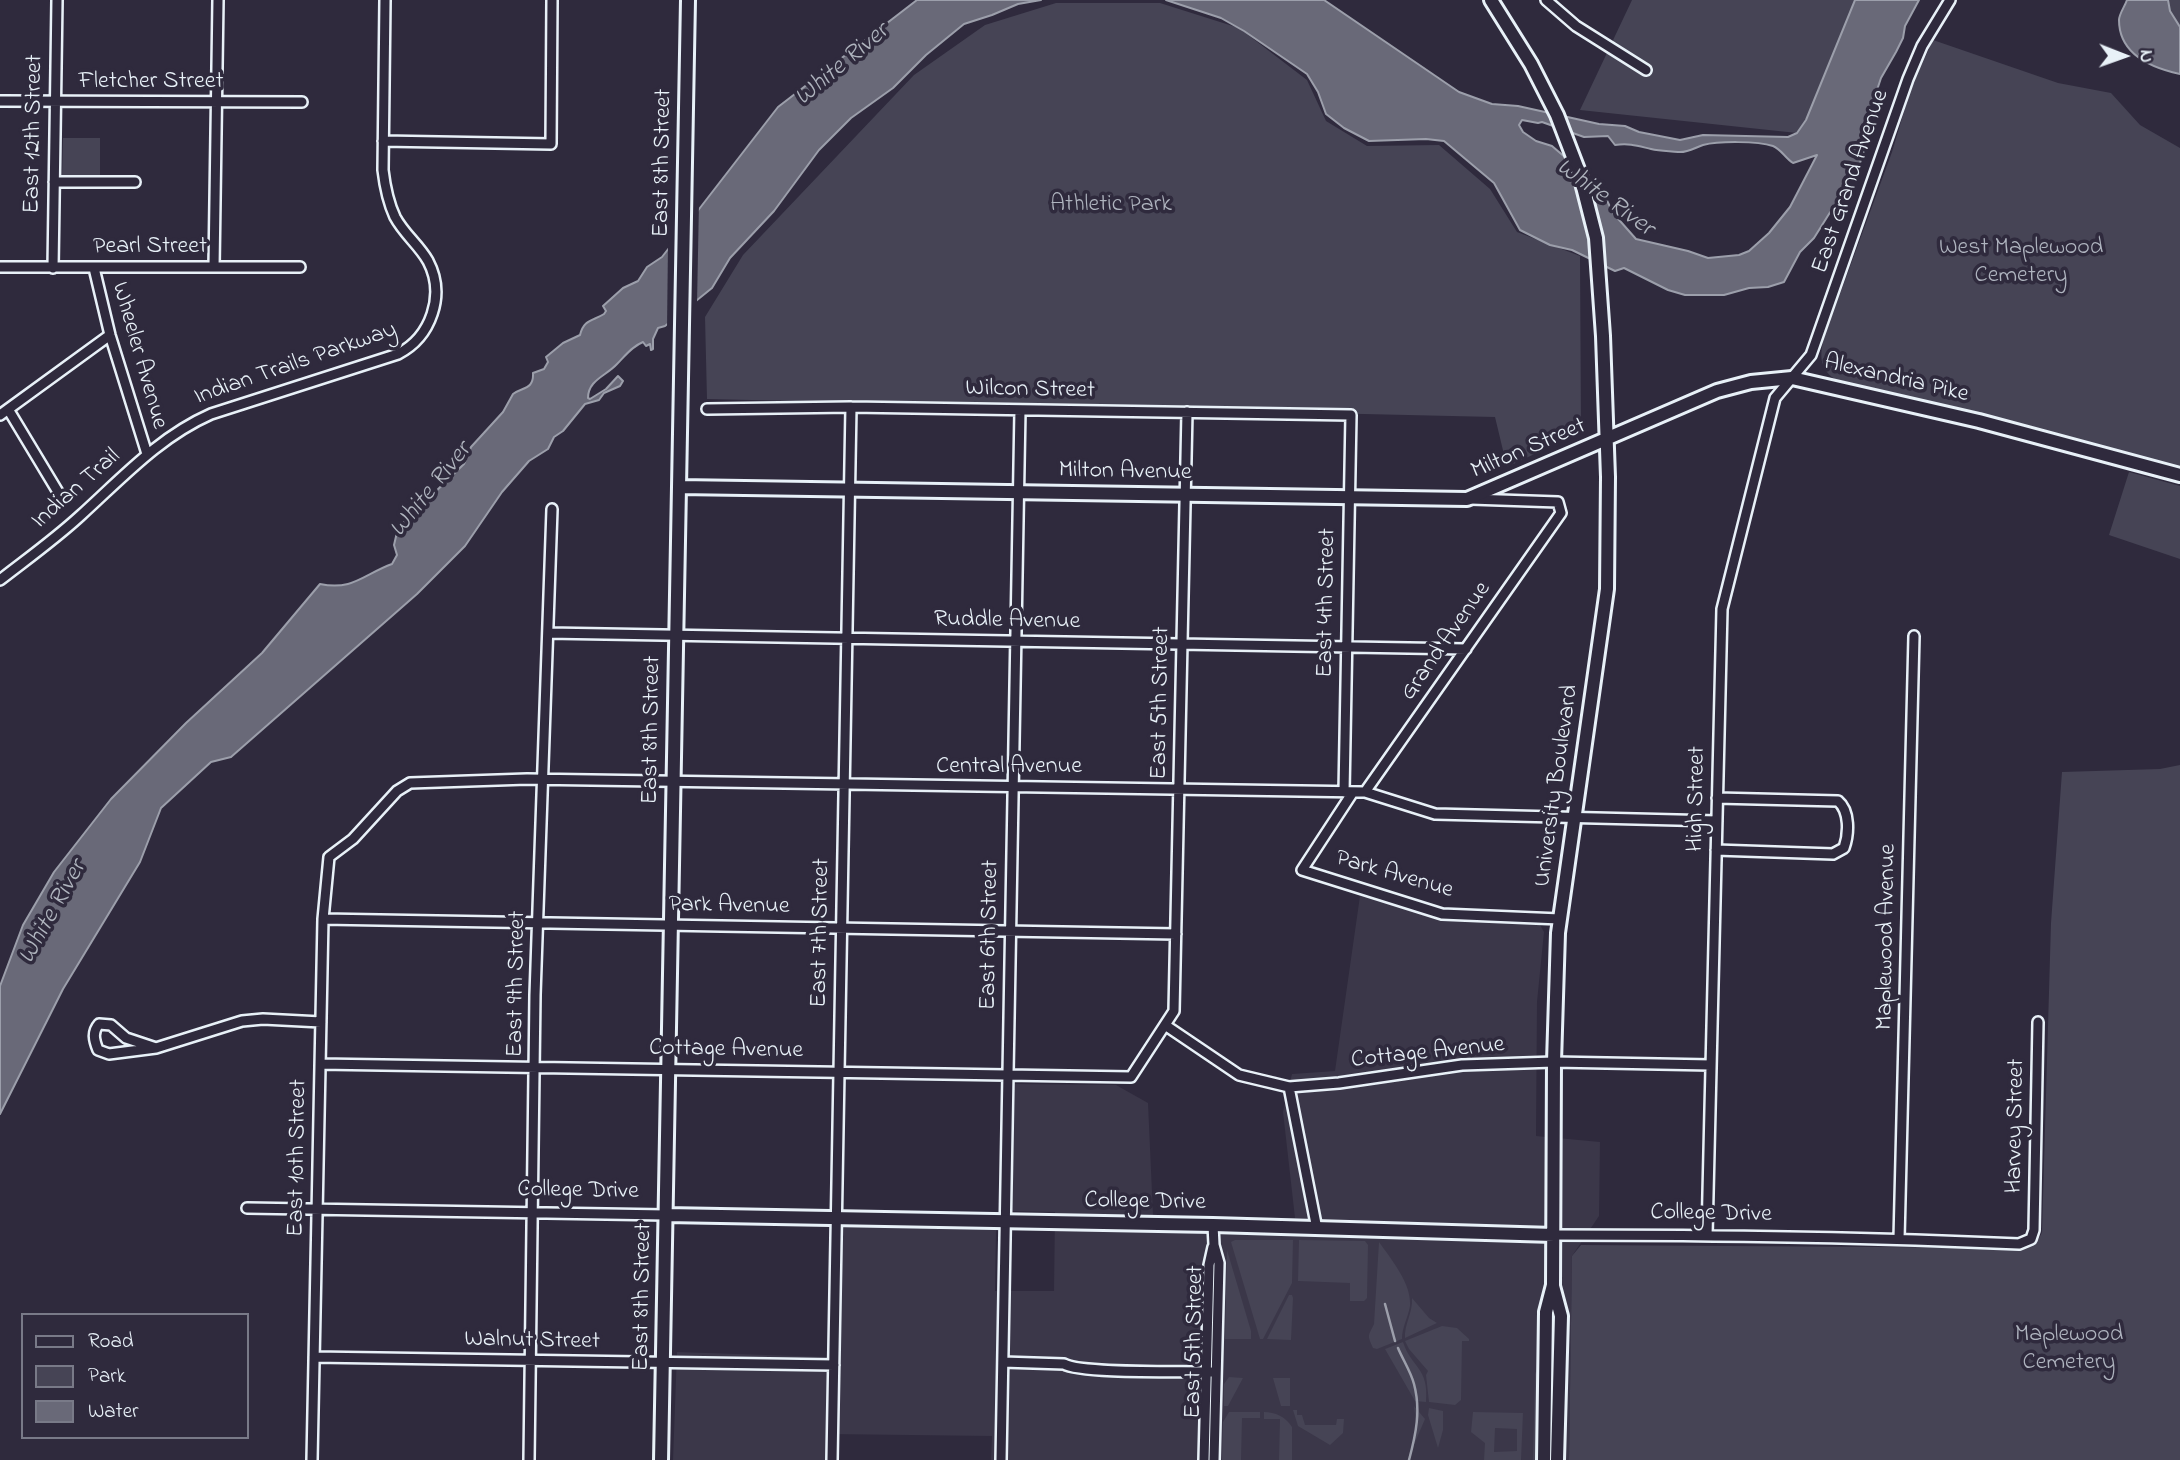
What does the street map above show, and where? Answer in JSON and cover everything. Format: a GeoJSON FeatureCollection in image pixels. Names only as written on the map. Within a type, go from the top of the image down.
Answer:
{"type":"FeatureCollection","features":[{"type":"Feature","properties":{"kind":"main road","name":"East 8th Street"},"geometry":{"type":"LineString","coordinates":[[661,1460],[688,0]]}},
{"type":"Feature","properties":{"kind":"main road","name":"University Boulevard"},"geometry":{"type":"LineString","coordinates":[[1496,2],[1557,115],[1580,175],[1596,238],[1607,439],[1607,589],[1560,919],[1554,1062],[1553,1285],[1546,1312],[1544,1460]]}},
{"type":"Feature","properties":{"kind":"main road","name":"Alexandria Pike"},"geometry":{"type":"LineString","coordinates":[[1607,439],[1717,391],[1751,382],[1792,378],[1979,421],[2180,475]]}},
{"type":"Feature","properties":{"kind":"main road","name":"Milton Street"},"geometry":{"type":"LineString","coordinates":[[1467,499],[1607,439]]}},
{"type":"Feature","properties":{"kind":"main road","name":"Milton Avenue"},"geometry":{"type":"LineString","coordinates":[[679,487],[1467,499]]}},
{"type":"Feature","properties":{"kind":"main road","name":"College Drive"},"geometry":{"type":"LineString","coordinates":[[666,1215],[1213,1225],[1554,1235]]}},
{"type":"Feature","properties":{"kind":"main road","name":"University Boulevard"},"geometry":{"type":"LineString","coordinates":[[1553,1285],[1561,1316],[1557,1460]]}},
{"type":"Feature","properties":{"kind":"street","name":"East 12th Street"},"geometry":{"type":"LineString","coordinates":[[52,268],[57,0]]}},
{"type":"Feature","properties":{"kind":"street"},"geometry":{"type":"LineString","coordinates":[[214,267],[218,0]]}},
{"type":"Feature","properties":{"kind":"street","name":"Indian Trails Parkway"},"geometry":{"type":"LineString","coordinates":[[146,454],[176,432],[211,414],[398,354],[420,337],[431,318],[435,304],[435,283],[427,260],[396,219],[388,200],[383,170],[386,0]]}},
{"type":"Feature","properties":{"kind":"street"},"geometry":{"type":"LineString","coordinates":[[383,141],[551,144],[552,0]]}},
{"type":"Feature","properties":{"kind":"street"},"geometry":{"type":"LineString","coordinates":[[1546,0],[1576,26],[1646,71]]}},
{"type":"Feature","properties":{"kind":"street","name":"East Grand Avenue"},"geometry":{"type":"LineString","coordinates":[[1792,378],[1811,355],[1908,79],[1922,46],[1950,0]]}},
{"type":"Feature","properties":{"kind":"street","name":"Fletcher Street"},"geometry":{"type":"LineString","coordinates":[[0,102],[302,102]]}},
{"type":"Feature","properties":{"kind":"street"},"geometry":{"type":"LineString","coordinates":[[54,182],[135,182]]}},
{"type":"Feature","properties":{"kind":"street","name":"Pearl Street"},"geometry":{"type":"LineString","coordinates":[[0,267],[300,268]]}},
{"type":"Feature","properties":{"kind":"street","name":"Wheeler Avenue"},"geometry":{"type":"LineString","coordinates":[[93,268],[146,454]]}},
{"type":"Feature","properties":{"kind":"street"},"geometry":{"type":"LineString","coordinates":[[61,497],[4,412],[110,335]]}},
{"type":"Feature","properties":{"kind":"street","name":"High Street"},"geometry":{"type":"LineString","coordinates":[[1707,1235],[1722,609],[1775,398],[1792,378]]}},
{"type":"Feature","properties":{"kind":"street","name":"Wilcon Street"},"geometry":{"type":"LineString","coordinates":[[707,409],[851,407],[1351,415]]}},
{"type":"Feature","properties":{"kind":"street","name":"East 7th Street"},"geometry":{"type":"LineString","coordinates":[[832,1460],[851,407]]}},
{"type":"Feature","properties":{"kind":"street","name":"East 6th Street"},"geometry":{"type":"LineString","coordinates":[[1001,1460],[1020,410]]}},
{"type":"Feature","properties":{"kind":"street","name":"East 5th Street"},"geometry":{"type":"LineString","coordinates":[[1165,1025],[1174,1011],[1187,412]]}},
{"type":"Feature","properties":{"kind":"street","name":"East 4th Street"},"geometry":{"type":"LineString","coordinates":[[1348,792],[1347,647],[1351,415]]}},
{"type":"Feature","properties":{"kind":"street","name":"Indian Trail"},"geometry":{"type":"LineString","coordinates":[[0,580],[76,519],[146,454]]}},
{"type":"Feature","properties":{"kind":"street","name":"Milton Avenue"},"geometry":{"type":"LineString","coordinates":[[1467,499],[1558,502],[1561,513]]}},
{"type":"Feature","properties":{"kind":"street","name":"East 9th Street"},"geometry":{"type":"LineString","coordinates":[[529,1460],[535,995],[552,509]]}},
{"type":"Feature","properties":{"kind":"street","name":"Grand Avenue"},"geometry":{"type":"LineString","coordinates":[[1365,792],[1561,513]]}},
{"type":"Feature","properties":{"kind":"street","name":"Ruddle Avenue"},"geometry":{"type":"LineString","coordinates":[[548,633],[1466,649]]}},
{"type":"Feature","properties":{"kind":"street","name":"Maplewood Avenue"},"geometry":{"type":"LineString","coordinates":[[1899,1239],[1914,636]]}},
{"type":"Feature","properties":{"kind":"street","name":"Central Avenue"},"geometry":{"type":"LineString","coordinates":[[329,857],[354,839],[397,791],[419,780],[542,779],[1365,792],[1435,814],[1717,821]]}},
{"type":"Feature","properties":{"kind":"street","name":"Park Avenue"},"geometry":{"type":"LineString","coordinates":[[1348,792],[1302,870],[1442,914],[1560,919]]}},
{"type":"Feature","properties":{"kind":"street"},"geometry":{"type":"LineString","coordinates":[[1716,850],[1833,854],[1844,848],[1846,842],[1846,814],[1842,803],[1838,801],[1717,798]]}},
{"type":"Feature","properties":{"kind":"street","name":"East 10th Street"},"geometry":{"type":"LineString","coordinates":[[312,1460],[323,919],[329,857]]}},
{"type":"Feature","properties":{"kind":"street","name":"Park Avenue"},"geometry":{"type":"LineString","coordinates":[[323,919],[1176,934]]}},
{"type":"Feature","properties":{"kind":"street"},"geometry":{"type":"LineString","coordinates":[[156,1048],[126,1038],[111,1025],[99,1024],[95,1030],[94,1042],[98,1050],[109,1054],[156,1048],[242,1021],[263,1018],[321,1022]]}},
{"type":"Feature","properties":{"kind":"street","name":"Harvey Street"},"geometry":{"type":"LineString","coordinates":[[2034,1230],[2038,1022]]}},
{"type":"Feature","properties":{"kind":"street","name":"Cottage Avenue"},"geometry":{"type":"LineString","coordinates":[[320,1064],[1132,1077],[1165,1025],[1240,1075],[1289,1087],[1339,1083],[1461,1065],[1554,1062],[1711,1065]]}},
{"type":"Feature","properties":{"kind":"street"},"geometry":{"type":"LineString","coordinates":[[1289,1087],[1317,1229]]}},
{"type":"Feature","properties":{"kind":"street","name":"College Drive"},"geometry":{"type":"LineString","coordinates":[[247,1208],[666,1215]]}},
{"type":"Feature","properties":{"kind":"street","name":"East 5th Street"},"geometry":{"type":"LineString","coordinates":[[1213,1225],[1214,1245],[1219,1263],[1211,1372],[1214,1460]]}},
{"type":"Feature","properties":{"kind":"street","name":"College Drive"},"geometry":{"type":"LineString","coordinates":[[1554,1235],[1707,1235],[2019,1244],[2031,1239],[2034,1230]]}},
{"type":"Feature","properties":{"kind":"street"},"geometry":{"type":"LineString","coordinates":[[1546,1351],[1560,1352]]}},
{"type":"Feature","properties":{"kind":"street","name":"Walnut Street"},"geometry":{"type":"LineString","coordinates":[[314,1357],[834,1365]]}},
{"type":"Feature","properties":{"kind":"street"},"geometry":{"type":"LineString","coordinates":[[1003,1362],[1211,1372],[1204,1460]]}},
{"type":"Feature","properties":{"kind":"shaded area"},"geometry":{"type":"Polygon","coordinates":[[[1360,896],[1442,919],[1539,923],[1544,932],[1537,1002],[1536,1136],[1600,1142],[1599,1216],[1572,1256],[1569,1460],[991,1460],[992,1436],[827,1434],[826,1460],[673,1460],[677,1352],[827,1357],[831,1227],[996,1230],[995,1291],[1054,1291],[1055,1212],[1012,1211],[1015,1084],[1116,1085],[1148,1103],[1153,1215],[1295,1218],[1283,1112],[1292,1074],[1335,1071],[1360,896]]]}},
{"type":"Feature","properties":{"kind":"green space"},"geometry":{"type":"Polygon","coordinates":[[[1632,0],[1884,0],[1797,133],[1580,110],[1632,0]]]}},
{"type":"Feature","properties":{"kind":"green space"},"geometry":{"type":"Polygon","coordinates":[[[2168,0],[2180,0],[2180,27],[2170,11],[2168,0]]]}},
{"type":"Feature","properties":{"kind":"green space","name":"Athletic Park"},"geometry":{"type":"Polygon","coordinates":[[[1056,3],[1160,3],[1239,28],[1307,80],[1326,121],[1367,146],[1439,145],[1490,189],[1517,232],[1580,256],[1581,432],[1507,467],[1495,417],[707,399],[705,317],[743,255],[914,75],[985,25],[1056,3]]]}},
{"type":"Feature","properties":{"kind":"green space","name":"West Maplewood Cemetery"},"geometry":{"type":"Polygon","coordinates":[[[1933,40],[2058,83],[2111,93],[2140,125],[2180,148],[2180,467],[1848,385],[1832,377],[1823,366],[1821,352],[1825,335],[1892,152],[1911,88],[1933,40]]]}},
{"type":"Feature","properties":{"kind":"green space"},"geometry":{"type":"Polygon","coordinates":[[[63,138],[100,138],[100,178],[62,178],[63,138]]]}},
{"type":"Feature","properties":{"kind":"green space"},"geometry":{"type":"Polygon","coordinates":[[[2129,472],[2180,486],[2180,559],[2109,535],[2129,472]]]}},
{"type":"Feature","properties":{"kind":"green space","name":"Maplewood Cemetery"},"geometry":{"type":"Polygon","coordinates":[[[2180,765],[2180,1460],[1569,1460],[1572,1256],[1581,1245],[2020,1248],[2036,1242],[2042,1232],[2051,923],[2062,772],[2160,769],[2180,765]]]}},
{"type":"Feature","properties":{"kind":"green space"},"geometry":{"type":"Polygon","coordinates":[[[1293,1240],[1292,1283],[1263,1339],[1260,1339],[1231,1242],[1293,1240]]]}},
{"type":"Feature","properties":{"kind":"green space"},"geometry":{"type":"Polygon","coordinates":[[[1299,1240],[1365,1241],[1368,1245],[1367,1298],[1364,1301],[1350,1301],[1350,1283],[1298,1281],[1299,1240]]]}},
{"type":"Feature","properties":{"kind":"green space"},"geometry":{"type":"Polygon","coordinates":[[[1379,1242],[1408,1289],[1410,1306],[1402,1339],[1377,1349],[1373,1348],[1369,1336],[1374,1324],[1379,1242]]]}},
{"type":"Feature","properties":{"kind":"green space"},"geometry":{"type":"Polygon","coordinates":[[[1227,1250],[1251,1331],[1251,1339],[1225,1339],[1227,1250]]]}},
{"type":"Feature","properties":{"kind":"green space"},"geometry":{"type":"Polygon","coordinates":[[[1289,1295],[1293,1298],[1291,1340],[1267,1339],[1289,1295]]]}},
{"type":"Feature","properties":{"kind":"green space"},"geometry":{"type":"Polygon","coordinates":[[[1412,1298],[1429,1318],[1437,1323],[1405,1338],[1411,1309],[1412,1298]]]}},
{"type":"Feature","properties":{"kind":"green space"},"geometry":{"type":"Polygon","coordinates":[[[1442,1326],[1457,1328],[1469,1339],[1462,1341],[1461,1400],[1455,1405],[1429,1402],[1426,1375],[1428,1371],[1405,1341],[1442,1326]]]}},
{"type":"Feature","properties":{"kind":"green space"},"geometry":{"type":"Polygon","coordinates":[[[1403,1342],[1425,1382],[1426,1402],[1415,1401],[1385,1349],[1403,1342]]]}},
{"type":"Feature","properties":{"kind":"green space"},"geometry":{"type":"Polygon","coordinates":[[[1540,1361],[1540,1460],[1533,1460],[1535,1374],[1540,1361]]]}},
{"type":"Feature","properties":{"kind":"green space"},"geometry":{"type":"Polygon","coordinates":[[[1229,1377],[1243,1378],[1228,1406],[1224,1406],[1224,1384],[1229,1377]]]}},
{"type":"Feature","properties":{"kind":"green space"},"geometry":{"type":"Polygon","coordinates":[[[1273,1378],[1290,1378],[1290,1406],[1281,1406],[1273,1378]]]}},
{"type":"Feature","properties":{"kind":"green space"},"geometry":{"type":"Polygon","coordinates":[[[1414,1406],[1425,1419],[1413,1447],[1416,1422],[1414,1406]]]}},
{"type":"Feature","properties":{"kind":"green space"},"geometry":{"type":"Polygon","coordinates":[[[1429,1408],[1443,1411],[1443,1430],[1438,1448],[1428,1415],[1429,1408]]]}},
{"type":"Feature","properties":{"kind":"green space"},"geometry":{"type":"Polygon","coordinates":[[[1293,1410],[1297,1410],[1297,1415],[1302,1415],[1305,1425],[1336,1425],[1337,1419],[1344,1419],[1343,1433],[1330,1445],[1298,1426],[1293,1410]]]}},
{"type":"Feature","properties":{"kind":"green space"},"geometry":{"type":"Polygon","coordinates":[[[1229,1412],[1260,1412],[1260,1418],[1242,1418],[1241,1460],[1222,1460],[1223,1422],[1229,1412]]]}},
{"type":"Feature","properties":{"kind":"green space"},"geometry":{"type":"Polygon","coordinates":[[[1264,1412],[1280,1416],[1292,1427],[1292,1460],[1279,1460],[1280,1419],[1264,1419],[1264,1412]]]}},
{"type":"Feature","properties":{"kind":"green space"},"geometry":{"type":"Polygon","coordinates":[[[1473,1412],[1523,1413],[1521,1460],[1484,1460],[1485,1443],[1471,1432],[1473,1412]],[[1495,1428],[1494,1452],[1517,1451],[1517,1429],[1495,1428]]]}},
{"type":"Feature","properties":{"kind":"water","name":"White River"},"geometry":{"type":"Polygon","coordinates":[[[917,0],[1041,0],[1018,4],[964,24],[926,55],[893,88],[851,118],[819,150],[774,211],[730,258],[712,288],[665,326],[658,328],[653,339],[653,349],[651,350],[650,344],[639,344],[594,382],[589,392],[590,399],[606,389],[618,376],[623,381],[620,386],[604,393],[599,400],[585,404],[563,431],[554,437],[548,449],[529,461],[502,492],[465,546],[417,594],[231,757],[211,762],[161,808],[140,862],[63,989],[0,1114],[0,986],[23,925],[54,872],[111,799],[186,723],[262,653],[320,584],[331,586],[350,583],[392,564],[397,555],[394,545],[398,528],[464,464],[471,447],[503,412],[513,394],[532,382],[533,373],[544,369],[548,362],[546,357],[563,343],[580,335],[586,323],[604,314],[606,311],[603,306],[623,288],[638,281],[647,267],[662,257],[778,107],[917,0]]]}},
{"type":"Feature","properties":{"kind":"water","name":"White River"},"geometry":{"type":"Polygon","coordinates":[[[1166,0],[1324,0],[1459,92],[1492,104],[1518,106],[1599,124],[1625,126],[1639,132],[1680,140],[1703,135],[1788,137],[1797,133],[1806,120],[1855,0],[1919,0],[1905,26],[1903,38],[1881,78],[1872,105],[1874,115],[1871,129],[1859,166],[1814,238],[1800,252],[1784,282],[1724,295],[1685,295],[1668,290],[1624,268],[1615,271],[1572,250],[1550,245],[1520,230],[1494,183],[1444,141],[1369,141],[1344,128],[1326,114],[1318,92],[1307,74],[1221,18],[1166,0]],[[1522,120],[1519,125],[1523,132],[1536,141],[1552,146],[1601,188],[1613,213],[1636,239],[1708,258],[1739,255],[1749,251],[1769,233],[1790,207],[1817,155],[1793,163],[1773,146],[1738,142],[1703,145],[1685,152],[1661,151],[1615,145],[1608,136],[1584,137],[1542,122],[1522,120]]]}},
{"type":"Feature","properties":{"kind":"water"},"geometry":{"type":"Polygon","coordinates":[[[2127,0],[2168,0],[2170,11],[2180,27],[2180,74],[2148,63],[2125,42],[2120,32],[2119,20],[2127,0]]]}},
{"type":"Feature","properties":{"kind":"pier"},"geometry":{"type":"Polygon","coordinates":[[[699,202],[697,304],[667,329],[668,244],[699,202]]]}},
{"type":"Feature","properties":{"kind":"waterway"},"geometry":{"type":"LineString","coordinates":[[1385,1304],[1395,1341]]}},
{"type":"Feature","properties":{"kind":"waterway"},"geometry":{"type":"LineString","coordinates":[[1398,1348],[1413,1380],[1417,1403],[1416,1431],[1409,1460]]}}]}
